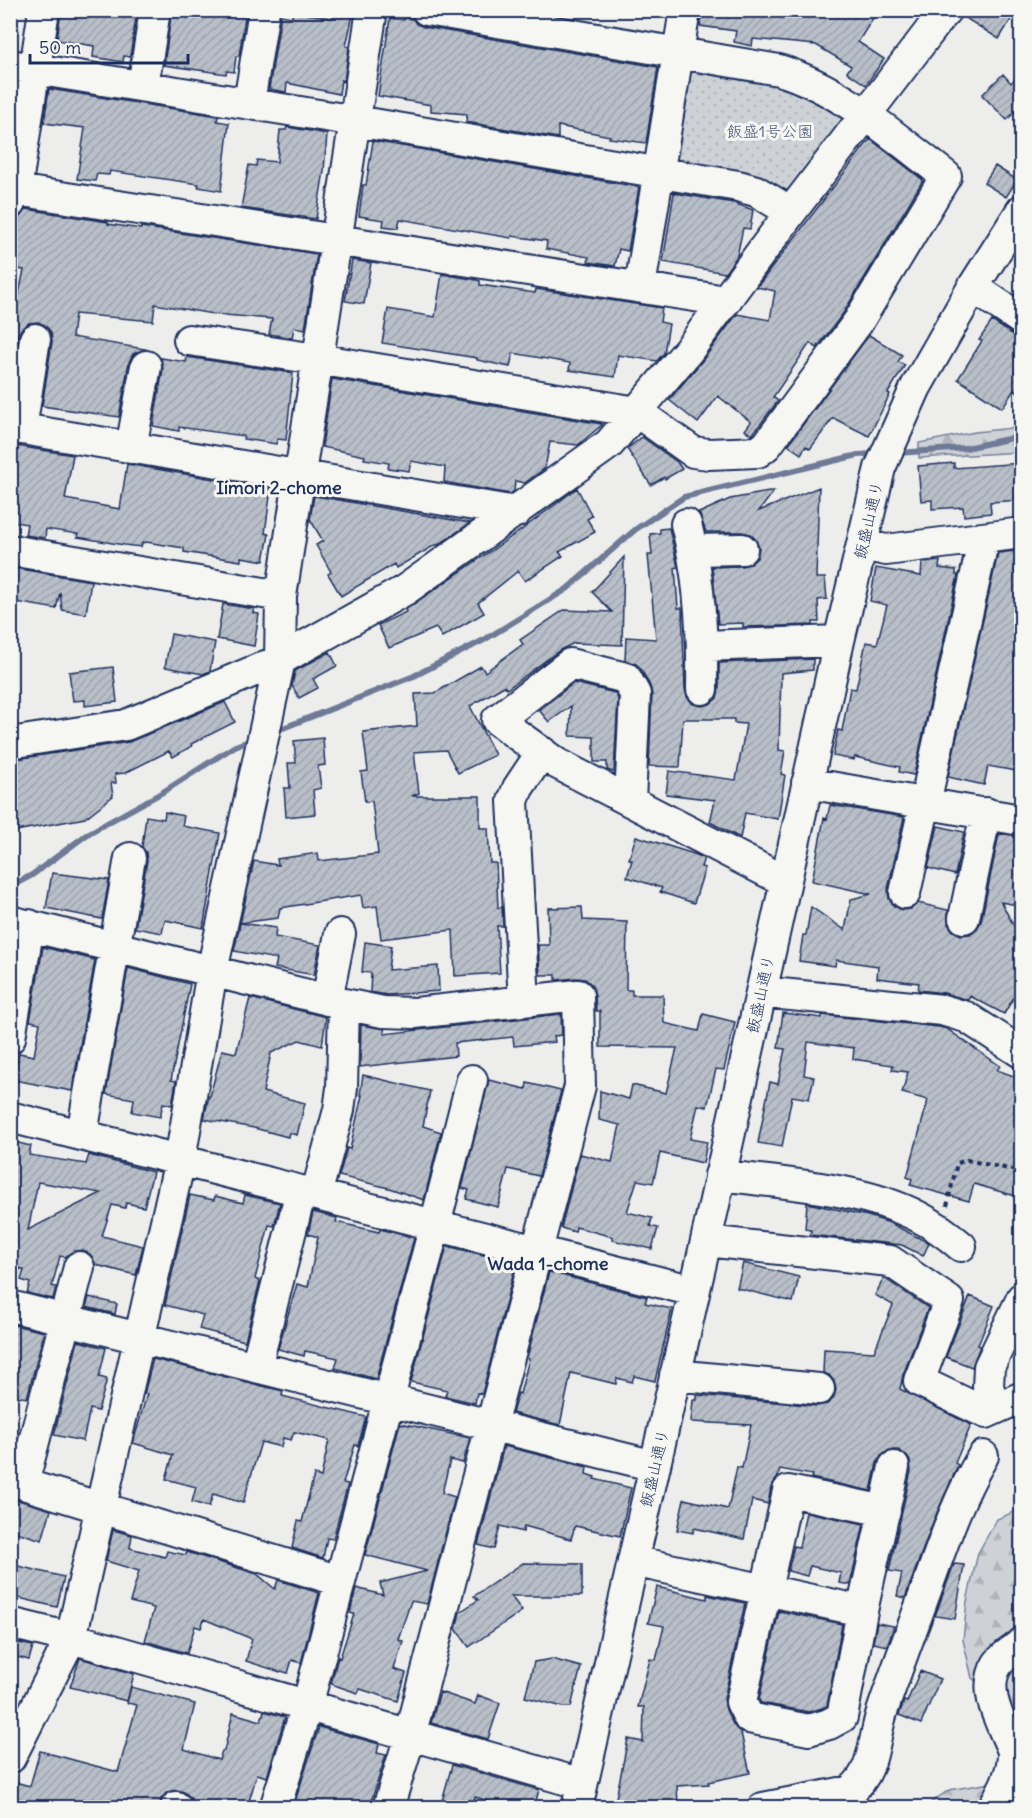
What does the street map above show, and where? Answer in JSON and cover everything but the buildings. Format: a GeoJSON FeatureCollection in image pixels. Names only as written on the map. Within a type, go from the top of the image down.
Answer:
{"type":"FeatureCollection","features":[{"type":"Feature","properties":{"kind":"street"},"geometry":{"type":"LineString","coordinates":[[44,10],[22,67],[13,196],[336,239],[726,301]]}},
{"type":"Feature","properties":{"kind":"street"},"geometry":{"type":"LineString","coordinates":[[143,86],[155,10]]}},
{"type":"Feature","properties":{"kind":"street"},"geometry":{"type":"LineString","coordinates":[[249,103],[264,10]]}},
{"type":"Feature","properties":{"kind":"street"},"geometry":{"type":"LineString","coordinates":[[10,1758],[71,1638],[180,1160],[212,970],[280,660],[281,596],[372,10]]}},
{"type":"Feature","properties":{"kind":"street"},"geometry":{"type":"LineString","coordinates":[[189,340],[637,412],[693,452],[709,454],[758,452],[767,445],[858,322],[946,176],[866,116],[810,80],[796,75],[779,70],[678,55],[427,10]]}},
{"type":"Feature","properties":{"kind":"street"},"geometry":{"type":"LineString","coordinates":[[640,287],[685,10]]}},
{"type":"Feature","properties":{"kind":"street"},"geometry":{"type":"LineString","coordinates":[[10,743],[126,725],[280,660],[405,590],[609,444],[688,351],[726,301],[791,212],[866,116],[934,15]]}},
{"type":"Feature","properties":{"kind":"street"},"geometry":{"type":"LineString","coordinates":[[22,67],[738,186],[756,191],[791,212]]}},
{"type":"Feature","properties":{"kind":"street","name":"飯盛山通り"},"geometry":{"type":"LineString","coordinates":[[580,1796],[839,641],[880,468],[898,423],[916,387],[973,287],[1022,210]]}},
{"type":"Feature","properties":{"kind":"street"},"geometry":{"type":"LineString","coordinates":[[973,287],[1022,320]]}},
{"type":"Feature","properties":{"kind":"street"},"geometry":{"type":"LineString","coordinates":[[35,339],[16,428],[516,512]]}},
{"type":"Feature","properties":{"kind":"street"},"geometry":{"type":"LineString","coordinates":[[131,448],[146,366]]}},
{"type":"Feature","properties":{"kind":"street"},"geometry":{"type":"LineString","coordinates":[[862,544],[886,550],[1022,533]]}},
{"type":"Feature","properties":{"kind":"street"},"geometry":{"type":"LineString","coordinates":[[702,689],[703,646],[690,537],[742,549]]}},
{"type":"Feature","properties":{"kind":"street"},"geometry":{"type":"LineString","coordinates":[[905,893],[984,538]]}},
{"type":"Feature","properties":{"kind":"street"},"geometry":{"type":"LineString","coordinates":[[10,550],[281,596]]}},
{"type":"Feature","properties":{"kind":"street"},"geometry":{"type":"LineString","coordinates":[[703,646],[839,641]]}},
{"type":"Feature","properties":{"kind":"street"},"geometry":{"type":"LineString","coordinates":[[630,801],[634,694],[626,678],[570,664],[497,720],[556,763],[785,881]]}},
{"type":"Feature","properties":{"kind":"street"},"geometry":{"type":"LineString","coordinates":[[524,1001],[513,801],[518,788],[542,752]]}},
{"type":"Feature","properties":{"kind":"street"},"geometry":{"type":"LineString","coordinates":[[807,783],[1016,819],[1022,817]]}},
{"type":"Feature","properties":{"kind":"street"},"geometry":{"type":"LineString","coordinates":[[964,918],[986,813]]}},
{"type":"Feature","properties":{"kind":"street"},"geometry":{"type":"LineString","coordinates":[[82,1134],[130,858]]}},
{"type":"Feature","properties":{"kind":"street"},"geometry":{"type":"LineString","coordinates":[[10,1038],[20,923],[382,1012],[415,1013],[578,995],[580,1086],[410,1736],[388,1808]]}},
{"type":"Feature","properties":{"kind":"street"},"geometry":{"type":"LineString","coordinates":[[256,1367],[309,1193],[339,1110],[342,1088],[335,1002],[340,934]]}},
{"type":"Feature","properties":{"kind":"street"},"geometry":{"type":"LineString","coordinates":[[761,992],[942,1010],[966,1017],[1021,1051]]}},
{"type":"Feature","properties":{"kind":"street"},"geometry":{"type":"LineString","coordinates":[[275,1808],[307,1706],[472,1080]]}},
{"type":"Feature","properties":{"kind":"street"},"geometry":{"type":"LineString","coordinates":[[10,1117],[694,1291]]}},
{"type":"Feature","properties":{"kind":"street"},"geometry":{"type":"LineString","coordinates":[[720,1175],[833,1191],[888,1203],[919,1216],[951,1238]]}},
{"type":"Feature","properties":{"kind":"street"},"geometry":{"type":"LineString","coordinates":[[706,1241],[890,1261],[949,1302],[919,1381],[986,1413],[1009,1403],[988,1387],[989,1367],[1022,1298]]}},
{"type":"Feature","properties":{"kind":"street"},"geometry":{"type":"LineString","coordinates":[[79,1267],[16,1482],[340,1581]]}},
{"type":"Feature","properties":{"kind":"street"},"geometry":{"type":"LineString","coordinates":[[10,1306],[655,1466]]}},
{"type":"Feature","properties":{"kind":"street"},"geometry":{"type":"LineString","coordinates":[[675,1375],[819,1389]]}},
{"type":"Feature","properties":{"kind":"street"},"geometry":{"type":"LineString","coordinates":[[763,1808],[850,1799],[860,1784],[870,1761],[881,1714],[947,1529],[969,1480],[983,1456]]}},
{"type":"Feature","properties":{"kind":"street"},"geometry":{"type":"LineString","coordinates":[[885,1511],[788,1491],[741,1702],[749,1718],[809,1730],[842,1717],[862,1611],[885,1511],[894,1467]]}},
{"type":"Feature","properties":{"kind":"street"},"geometry":{"type":"LineString","coordinates":[[633,1561],[862,1611]]}},
{"type":"Feature","properties":{"kind":"street"},"geometry":{"type":"LineString","coordinates":[[10,1623],[71,1638],[410,1736],[580,1796]]}},
{"type":"Feature","properties":{"kind":"street"},"geometry":{"type":"LineString","coordinates":[[993,1808],[1007,1780],[1013,1750],[994,1706],[992,1680],[997,1666],[1004,1657],[1022,1643]]}},
{"type":"Feature","properties":{"kind":"path"},"geometry":{"type":"LineString","coordinates":[[951,1238],[957,1163],[967,1160],[1022,1172]]}},
{"type":"Feature","properties":{"kind":"green space","name":"飯盛1号公園"},"geometry":{"type":"Polygon","coordinates":[[[682,60],[758,72],[859,116],[790,205],[666,168],[682,60]]]}},
{"type":"Feature","properties":{"kind":"green space"},"geometry":{"type":"Polygon","coordinates":[[[1021,427],[1021,452],[919,458],[919,443],[975,432],[1021,427]]]}},
{"type":"Feature","properties":{"kind":"green space"},"geometry":{"type":"Polygon","coordinates":[[[1021,1509],[1021,1718],[972,1678],[963,1640],[967,1601],[978,1553],[997,1519],[1021,1509]]]}},
{"type":"Feature","properties":{"kind":"green space"},"geometry":{"type":"Polygon","coordinates":[[[1021,1778],[1021,1807],[923,1808],[949,1790],[1021,1778]]]}},
{"type":"Feature","properties":{"kind":"waterway"},"geometry":{"type":"LineString","coordinates":[[898,453],[966,448],[1022,436]]}},
{"type":"Feature","properties":{"kind":"waterway"},"geometry":{"type":"LineString","coordinates":[[273,732],[414,676],[484,640],[567,589],[636,529],[684,497],[858,455],[875,454]]}},
{"type":"Feature","properties":{"kind":"waterway"},"geometry":{"type":"LineString","coordinates":[[10,887],[32,875],[89,833],[163,792],[235,746],[252,740]]}},
{"type":"Feature","properties":{"kind":"district","name":"Iimori 2-chome"},"geometry":{"type":"Point","coordinates":[279,487]}},
{"type":"Feature","properties":{"kind":"district","name":"Wada 1-chome"},"geometry":{"type":"Point","coordinates":[548,1263]}}]}
